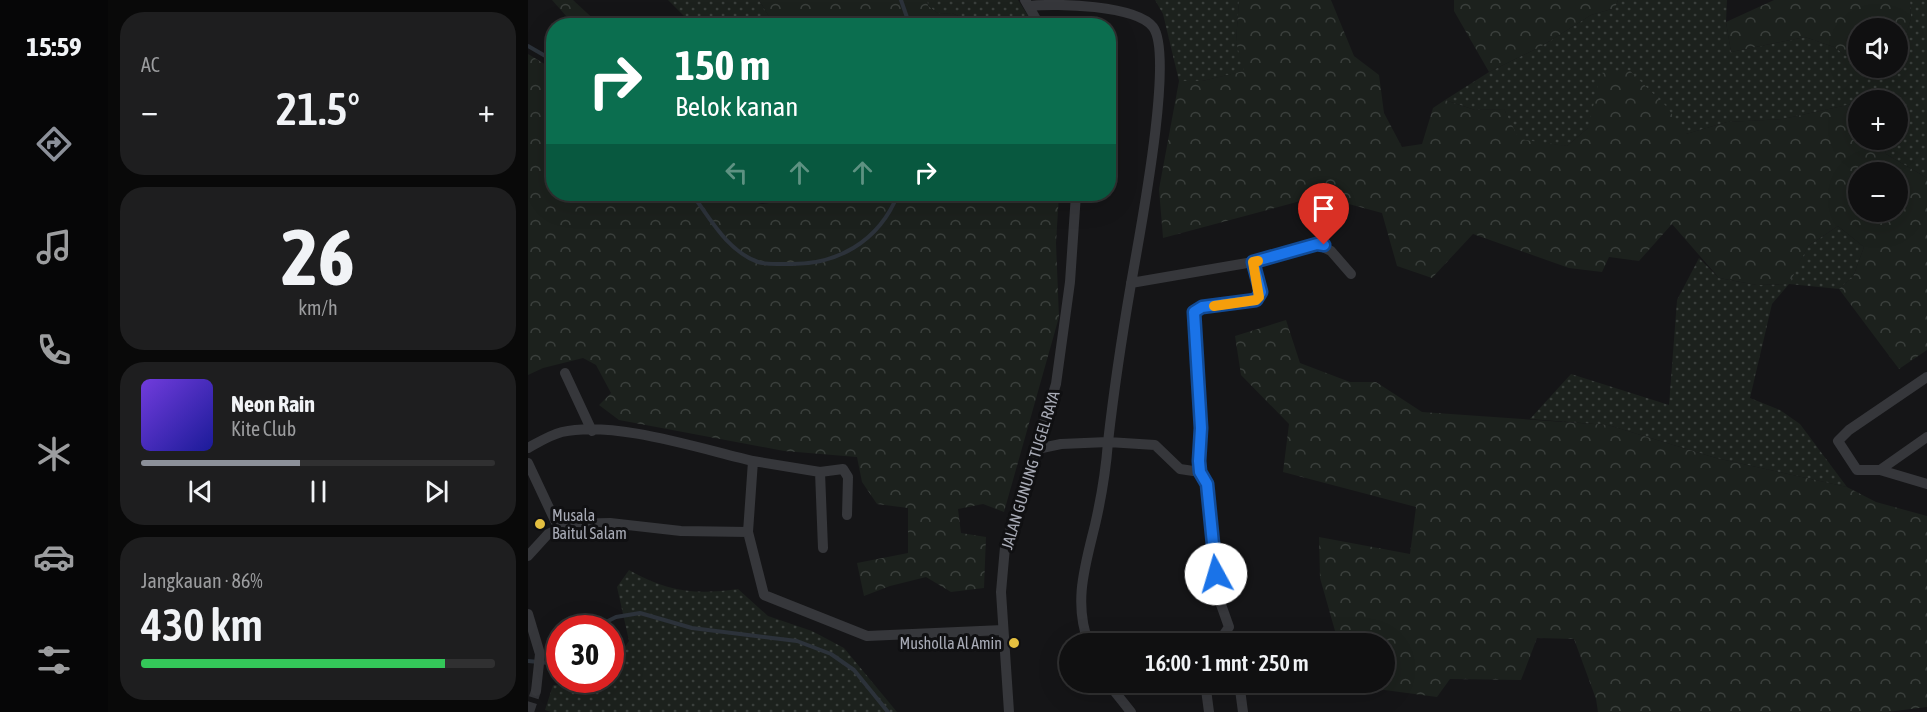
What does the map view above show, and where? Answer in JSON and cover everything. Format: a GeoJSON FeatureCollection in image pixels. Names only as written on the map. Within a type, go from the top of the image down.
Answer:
{"type":"FeatureCollection","features":[{"type":"Feature","properties":{"kind":"street"},"geometry":{"type":"LineString","coordinates":[[1027,3],[1035,18]]}},
{"type":"Feature","properties":{"kind":"street"},"geometry":{"type":"LineString","coordinates":[[1027,3],[1075,4],[1136,16],[1145,20],[1156,32],[1160,51],[1146,202],[1131,283],[1096,523],[1083,567],[1080,600],[1085,633]]}},
{"type":"Feature","properties":{"kind":"street","name":"JALAN GUNUNG TUGEL RAYA"},"geometry":{"type":"LineString","coordinates":[[1009,712],[1001,592],[1005,547],[1056,384],[1070,282],[1076,201]]}},
{"type":"Feature","properties":{"kind":"street"},"geometry":{"type":"LineString","coordinates":[[1131,283],[1253,262],[1317,244],[1331,251],[1351,274]]}},
{"type":"Feature","properties":{"kind":"street"},"geometry":{"type":"LineString","coordinates":[[1227,633],[1229,627],[1218,596],[1207,484],[1200,472],[1201,428],[1194,312],[1202,307],[1256,300],[1261,292],[1253,262]]}},
{"type":"Feature","properties":{"kind":"street"},"geometry":{"type":"LineString","coordinates":[[565,373],[592,431]]}},
{"type":"Feature","properties":{"kind":"street"},"geometry":{"type":"LineString","coordinates":[[1927,377],[1849,430],[1838,441],[1857,470],[1880,470],[1927,484]]}},
{"type":"Feature","properties":{"kind":"street"},"geometry":{"type":"LineString","coordinates":[[528,448],[559,433],[629,432],[753,461],[820,472],[843,470],[847,472],[847,515]]}},
{"type":"Feature","properties":{"kind":"street"},"geometry":{"type":"LineString","coordinates":[[1880,470],[1927,437]]}},
{"type":"Feature","properties":{"kind":"street"},"geometry":{"type":"LineString","coordinates":[[1037,449],[1061,444],[1108,442],[1155,445],[1180,469],[1200,472]]}},
{"type":"Feature","properties":{"kind":"street"},"geometry":{"type":"LineString","coordinates":[[753,461],[748,532],[763,593],[772,600],[867,636],[1003,630]]}},
{"type":"Feature","properties":{"kind":"street"},"geometry":{"type":"LineString","coordinates":[[528,463],[558,527]]}},
{"type":"Feature","properties":{"kind":"street"},"geometry":{"type":"LineString","coordinates":[[820,472],[823,549]]}},
{"type":"Feature","properties":{"kind":"street"},"geometry":{"type":"LineString","coordinates":[[528,556],[558,527],[569,524],[610,523],[681,531],[748,532]]}},
{"type":"Feature","properties":{"kind":"street"},"geometry":{"type":"LineString","coordinates":[[528,614],[539,667],[536,691]]}},
{"type":"Feature","properties":{"kind":"street"},"geometry":{"type":"LineString","coordinates":[[1116,693],[1131,712]]}},
{"type":"Feature","properties":{"kind":"street"},"geometry":{"type":"LineString","coordinates":[[1206,693],[1209,712]]}},
{"type":"Feature","properties":{"kind":"street"},"geometry":{"type":"LineString","coordinates":[[1240,693],[1243,712]]}},
{"type":"Feature","properties":{"kind":"green space"},"geometry":{"type":"Polygon","coordinates":[[[552,0],[573,0],[592,18],[568,18],[552,0]]]}},
{"type":"Feature","properties":{"kind":"green space"},"geometry":{"type":"Polygon","coordinates":[[[668,0],[759,0],[770,18],[686,18],[668,0]]]}},
{"type":"Feature","properties":{"kind":"green space"},"geometry":{"type":"Polygon","coordinates":[[[759,0],[927,0],[928,6],[939,14],[952,13],[963,18],[770,18],[759,0]]]}},
{"type":"Feature","properties":{"kind":"green space"},"geometry":{"type":"Polygon","coordinates":[[[927,0],[1018,0],[1030,18],[963,18],[952,13],[939,14],[928,6],[927,0]]]}},
{"type":"Feature","properties":{"kind":"green space"},"geometry":{"type":"Polygon","coordinates":[[[1155,0],[1239,0],[1236,42],[1245,71],[1202,81],[1179,81],[1163,14],[1155,0]]]}},
{"type":"Feature","properties":{"kind":"green space"},"geometry":{"type":"Polygon","coordinates":[[[1239,0],[1331,0],[1354,56],[1379,75],[1384,113],[1402,147],[1422,144],[1433,108],[1445,100],[1475,110],[1504,109],[1519,139],[1567,146],[1588,128],[1601,73],[1629,70],[1666,106],[1686,134],[1727,122],[1783,119],[1848,105],[1848,150],[1885,150],[1886,154],[1900,162],[1848,162],[1848,222],[1908,222],[1908,167],[1927,178],[1927,350],[1899,369],[1839,289],[1853,277],[1864,247],[1838,226],[1808,246],[1789,284],[1757,285],[1719,278],[1672,224],[1639,261],[1609,257],[1602,272],[1569,268],[1473,234],[1432,278],[1397,266],[1382,213],[1319,196],[1163,238],[1159,189],[1179,81],[1202,81],[1244,71],[1236,42],[1239,0]]]}},
{"type":"Feature","properties":{"kind":"green space"},"geometry":{"type":"Polygon","coordinates":[[[1454,0],[1618,0],[1615,8],[1591,15],[1540,47],[1489,72],[1454,11],[1454,0]]]}},
{"type":"Feature","properties":{"kind":"green space"},"geometry":{"type":"Polygon","coordinates":[[[1618,0],[1727,0],[1726,22],[1731,52],[1805,37],[1834,47],[1848,57],[1848,78],[1908,78],[1910,0],[1927,0],[1927,178],[1908,167],[1908,162],[1900,162],[1886,154],[1885,150],[1908,150],[1908,90],[1848,90],[1848,105],[1783,119],[1727,122],[1686,134],[1588,128],[1567,146],[1518,140],[1504,109],[1475,110],[1445,100],[1489,72],[1540,47],[1591,15],[1615,8],[1618,0]]]}},
{"type":"Feature","properties":{"kind":"green space"},"geometry":{"type":"Polygon","coordinates":[[[1774,0],[1910,0],[1911,19],[1908,28],[1908,18],[1848,18],[1848,57],[1834,47],[1805,37],[1731,52],[1726,22],[1774,0]]]}},
{"type":"Feature","properties":{"kind":"green space"},"geometry":{"type":"Polygon","coordinates":[[[528,54],[546,65],[546,201],[749,201],[762,204],[784,201],[1059,201],[1056,243],[1059,317],[1004,512],[983,504],[958,509],[961,533],[986,537],[984,588],[951,592],[926,577],[890,586],[864,596],[857,563],[908,553],[908,508],[877,504],[862,482],[857,457],[784,451],[619,420],[599,405],[611,393],[596,365],[583,358],[543,368],[528,375],[528,54]]]}},
{"type":"Feature","properties":{"kind":"green space"},"geometry":{"type":"Polygon","coordinates":[[[1838,226],[1864,247],[1853,277],[1839,289],[1789,284],[1772,304],[1750,398],[1780,410],[1800,424],[1847,487],[1716,458],[1608,425],[1530,419],[1571,374],[1669,405],[1677,300],[1699,258],[1719,278],[1757,285],[1788,284],[1808,246],[1838,226]]]}},
{"type":"Feature","properties":{"kind":"green space"},"geometry":{"type":"Polygon","coordinates":[[[1286,320],[1300,363],[1350,382],[1376,382],[1422,412],[1608,425],[1716,458],[1847,487],[1876,502],[1927,516],[1927,707],[1887,712],[1598,712],[1596,699],[1574,639],[1537,638],[1521,680],[1450,679],[1437,697],[1395,691],[1395,633],[1336,633],[1320,578],[1319,537],[1410,554],[1416,507],[1283,472],[1289,424],[1241,375],[1235,336],[1286,320]]]}},
{"type":"Feature","properties":{"kind":"green space"},"geometry":{"type":"Polygon","coordinates":[[[629,570],[656,583],[682,590],[708,592],[738,589],[768,616],[812,631],[844,648],[897,712],[551,712],[545,710],[550,693],[624,693],[624,648],[629,641],[617,587],[629,570]]]}},
{"type":"Feature","properties":{"kind":"waterway"},"geometry":{"type":"LineString","coordinates":[[901,0],[907,18]]}},
{"type":"Feature","properties":{"kind":"waterway"},"geometry":{"type":"LineString","coordinates":[[528,46],[546,56]]}},
{"type":"Feature","properties":{"kind":"waterway"},"geometry":{"type":"LineString","coordinates":[[697,201],[728,242],[747,257],[765,264],[804,264],[822,261],[854,248],[880,225],[895,201]]}},
{"type":"Feature","properties":{"kind":"waterway"},"geometry":{"type":"LineString","coordinates":[[624,616],[640,613],[692,628],[797,641],[831,654],[854,670],[888,712]]}},
{"type":"Feature","properties":{"kind":"waterway"},"geometry":{"type":"LineString","coordinates":[[528,661],[546,663]]}},
{"type":"Feature","properties":{"kind":"tunnel"},"geometry":{"type":"LineString","coordinates":[[529,712],[536,691]]}},
{"type":"Feature","properties":{"kind":"slow traffic"},"geometry":{"type":"LineString","coordinates":[[1214,306],[1256,300],[1259,297],[1261,292],[1253,262],[1258,261]]}},
{"type":"Feature","properties":{"kind":"place","name":"Musala Baitul Salam"},"geometry":{"type":"Point","coordinates":[540,524]}},
{"type":"Feature","properties":{"kind":"place","name":"Musholla Al Amin"},"geometry":{"type":"Point","coordinates":[1014,643]}},
{"type":"Feature","properties":{"kind":"route"},"geometry":{"type":"LineString","coordinates":[[1216,574],[1207,484],[1200,472],[1199,461],[1201,428],[1194,312],[1202,307],[1256,300],[1261,292],[1253,262],[1317,244],[1324,245]]}}]}
